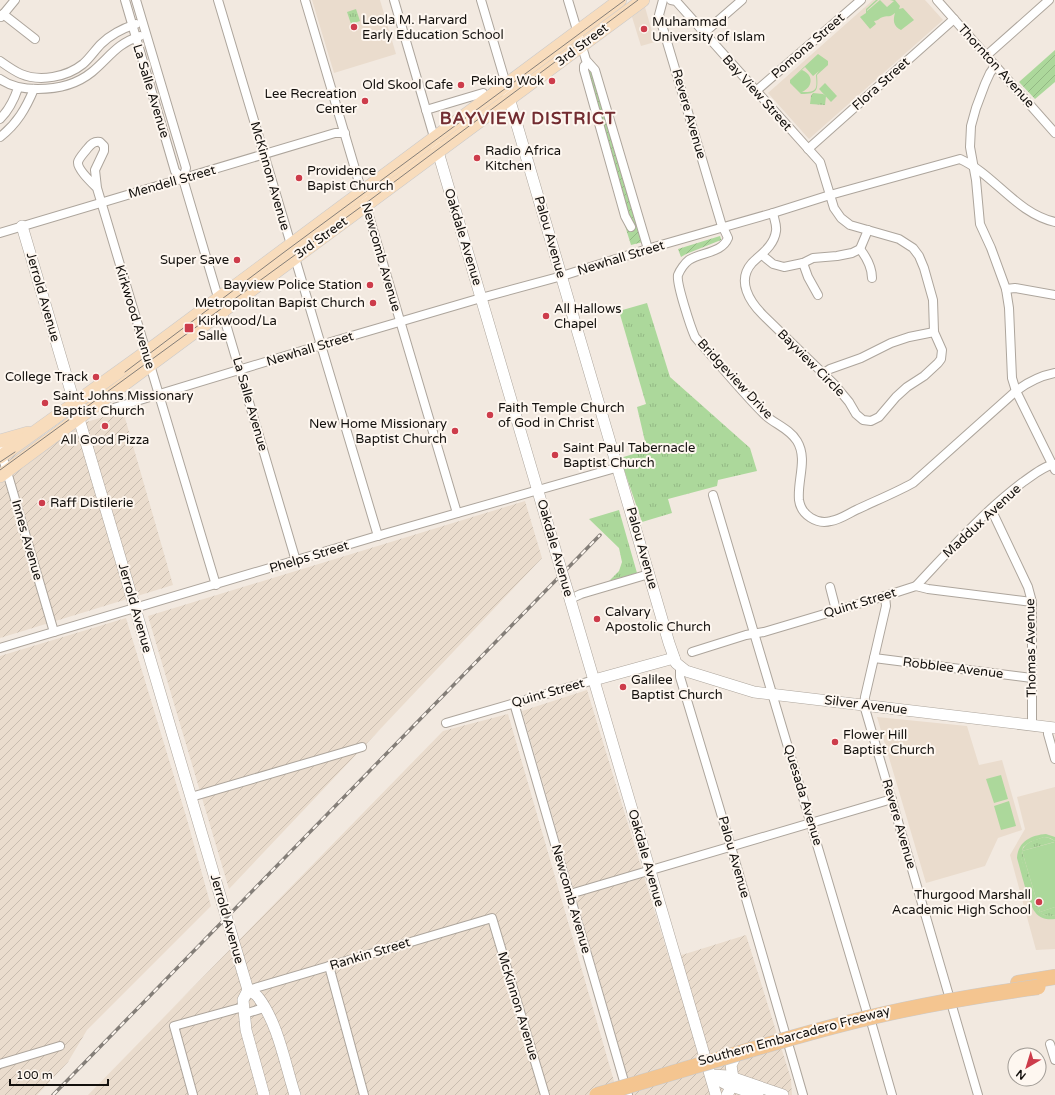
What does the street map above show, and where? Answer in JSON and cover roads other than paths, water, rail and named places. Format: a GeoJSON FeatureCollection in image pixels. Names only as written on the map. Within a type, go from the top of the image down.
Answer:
{"type":"FeatureCollection","features":[{"type":"Feature","properties":{"kind":"highway"},"geometry":{"type":"LineString","coordinates":[[955,998],[1017,983],[1055,977]]}},
{"type":"Feature","properties":{"kind":"highway","name":"Southern Embarcadero Freeway"},"geometry":{"type":"LineString","coordinates":[[584,1095],[839,1021],[899,1007],[1019,988],[1055,985]]}},
{"type":"Feature","properties":{"kind":"highway","name":"Southern Embarcadero Freeway"},"geometry":{"type":"LineString","coordinates":[[600,1094],[840,1025],[931,1005],[1009,991],[1055,985]]}},
{"type":"Feature","properties":{"kind":"main road","name":"3rd Street"},"geometry":{"type":"LineString","coordinates":[[4,474],[222,311],[293,251],[364,198],[434,138],[620,0]]}},
{"type":"Feature","properties":{"kind":"main road","name":"3rd Street"},"geometry":{"type":"LineString","coordinates":[[364,198],[438,152],[643,0]]}},
{"type":"Feature","properties":{"kind":"main road","name":"3rd Street"},"geometry":{"type":"LineString","coordinates":[[1,453],[75,403],[218,298],[293,251]]}},
{"type":"Feature","properties":{"kind":"main road"},"geometry":{"type":"LineString","coordinates":[[84,415],[107,410]]}},
{"type":"Feature","properties":{"kind":"main road"},"geometry":{"type":"LineString","coordinates":[[0,441],[37,430]]}},
{"type":"Feature","properties":{"kind":"street"},"geometry":{"type":"LineString","coordinates":[[15,0],[2,16],[35,39]]}},
{"type":"Feature","properties":{"kind":"street","name":"La Salle Avenue"},"geometry":{"type":"LineString","coordinates":[[125,0],[175,171],[183,179],[296,561]]}},
{"type":"Feature","properties":{"kind":"street","name":"La Salle Avenue"},"geometry":{"type":"LineString","coordinates":[[136,0],[186,168],[183,179]]}},
{"type":"Feature","properties":{"kind":"street","name":"McKinnon Avenue"},"geometry":{"type":"LineString","coordinates":[[218,0],[378,536]]}},
{"type":"Feature","properties":{"kind":"street","name":"Newcomb Avenue"},"geometry":{"type":"LineString","coordinates":[[305,0],[457,514]]}},
{"type":"Feature","properties":{"kind":"street","name":"Oakdale Avenue"},"geometry":{"type":"LineString","coordinates":[[394,0],[716,1095]]}},
{"type":"Feature","properties":{"kind":"street","name":"Palou Avenue"},"geometry":{"type":"LineString","coordinates":[[481,0],[674,658],[680,668],[680,677],[803,1095]]}},
{"type":"Feature","properties":{"kind":"street"},"geometry":{"type":"LineString","coordinates":[[568,0],[588,62],[595,70],[648,249]]}},
{"type":"Feature","properties":{"kind":"street","name":"Revere Avenue"},"geometry":{"type":"LineString","coordinates":[[663,0],[659,15],[723,227]]}},
{"type":"Feature","properties":{"kind":"street","name":"Bay View Street"},"geometry":{"type":"LineString","coordinates":[[671,0],[676,1],[820,162],[830,195]]}},
{"type":"Feature","properties":{"kind":"street"},"geometry":{"type":"LineString","coordinates":[[704,33],[742,0]]}},
{"type":"Feature","properties":{"kind":"street","name":"Pomona Street"},"geometry":{"type":"LineString","coordinates":[[756,91],[860,0]]}},
{"type":"Feature","properties":{"kind":"street","name":"Thornton Avenue"},"geometry":{"type":"LineString","coordinates":[[937,0],[1055,133]]}},
{"type":"Feature","properties":{"kind":"street"},"geometry":{"type":"LineString","coordinates":[[986,56],[1049,0]]}},
{"type":"Feature","properties":{"kind":"street","name":"Flora Street"},"geometry":{"type":"LineString","coordinates":[[808,150],[954,20]]}},
{"type":"Feature","properties":{"kind":"street"},"geometry":{"type":"LineString","coordinates":[[0,61],[21,74],[32,77],[53,77],[65,74],[75,70],[84,63],[110,36],[132,25],[142,22]]}},
{"type":"Feature","properties":{"kind":"street"},"geometry":{"type":"LineString","coordinates":[[0,79],[18,88],[59,88],[69,85],[81,80],[92,72],[119,47],[146,34]]}},
{"type":"Feature","properties":{"kind":"street"},"geometry":{"type":"LineString","coordinates":[[588,62],[584,66],[584,70],[625,216],[631,227]]}},
{"type":"Feature","properties":{"kind":"street"},"geometry":{"type":"LineString","coordinates":[[995,66],[985,84],[971,126],[970,147],[980,224],[1006,289],[1009,308],[1012,378],[1016,391],[1054,466]]}},
{"type":"Feature","properties":{"kind":"street"},"geometry":{"type":"LineString","coordinates":[[0,119],[13,102],[18,88]]}},
{"type":"Feature","properties":{"kind":"street"},"geometry":{"type":"LineString","coordinates":[[0,136],[9,130],[20,117],[34,89]]}},
{"type":"Feature","properties":{"kind":"street"},"geometry":{"type":"LineString","coordinates":[[426,110],[483,93]]}},
{"type":"Feature","properties":{"kind":"street","name":"Mendell Street"},"geometry":{"type":"LineString","coordinates":[[0,233],[335,133],[344,133]]}},
{"type":"Feature","properties":{"kind":"street","name":"Kirkwood Avenue"},"geometry":{"type":"LineString","coordinates":[[97,188],[80,169],[78,161],[91,144],[100,142],[104,146],[104,151],[95,170],[101,204],[216,584]]}},
{"type":"Feature","properties":{"kind":"street","name":"Newhall Street"},"geometry":{"type":"LineString","coordinates":[[107,410],[321,345],[562,276],[830,195],[960,159],[973,165]]}},
{"type":"Feature","properties":{"kind":"street"},"geometry":{"type":"LineString","coordinates":[[973,165],[1018,204],[1046,220],[1055,222]]}},
{"type":"Feature","properties":{"kind":"street","name":"Bayview Circle"},"geometry":{"type":"LineString","coordinates":[[773,213],[776,230],[774,237],[762,255],[751,264],[746,274],[745,287],[749,298],[755,307],[843,394],[859,418],[867,421],[875,420],[896,397],[907,387],[924,376],[938,363],[940,359],[942,350],[934,332],[933,300],[924,268],[919,256],[913,248],[899,239],[850,225],[841,218],[834,208],[830,195]]}},
{"type":"Feature","properties":{"kind":"street","name":"Jerrold Avenue"},"geometry":{"type":"LineString","coordinates":[[22,226],[75,403],[84,415],[135,608],[248,990],[257,996],[276,1030],[295,1095]]}},
{"type":"Feature","properties":{"kind":"street","name":"Bridgeview Drive"},"geometry":{"type":"LineString","coordinates":[[723,227],[728,238],[725,244],[719,248],[688,260],[678,276],[679,286],[691,325],[695,336],[701,344],[764,414],[786,430],[796,440],[799,445],[802,459],[800,502],[803,510],[808,516],[816,521],[831,522],[896,493],[913,483],[1016,391],[1040,376],[1055,373]]}},
{"type":"Feature","properties":{"kind":"street"},"geometry":{"type":"LineString","coordinates":[[762,255],[773,264],[788,266],[803,263],[814,258],[852,253],[860,249],[868,230]]}},
{"type":"Feature","properties":{"kind":"street"},"geometry":{"type":"LineString","coordinates":[[860,249],[869,262],[872,278]]}},
{"type":"Feature","properties":{"kind":"street"},"geometry":{"type":"LineString","coordinates":[[803,263],[808,277],[818,295]]}},
{"type":"Feature","properties":{"kind":"street"},"geometry":{"type":"LineString","coordinates":[[1006,289],[1015,288],[1055,294]]}},
{"type":"Feature","properties":{"kind":"street"},"geometry":{"type":"LineString","coordinates":[[824,374],[830,369],[861,358],[895,341],[934,332]]}},
{"type":"Feature","properties":{"kind":"street","name":"Innes Avenue"},"geometry":{"type":"LineString","coordinates":[[1,453],[4,474],[54,632]]}},
{"type":"Feature","properties":{"kind":"street","name":"Maddux Avenue"},"geometry":{"type":"LineString","coordinates":[[916,586],[991,509],[1009,493],[1034,474],[1054,466]]}},
{"type":"Feature","properties":{"kind":"street","name":"Phelps Street"},"geometry":{"type":"LineString","coordinates":[[0,648],[378,536],[619,467]]}},
{"type":"Feature","properties":{"kind":"street","name":"Quesada Avenue"},"geometry":{"type":"LineString","coordinates":[[713,495],[892,1095]]}},
{"type":"Feature","properties":{"kind":"street","name":"Thomas Avenue"},"geometry":{"type":"LineString","coordinates":[[991,509],[1028,587],[1032,602],[1032,724]]}},
{"type":"Feature","properties":{"kind":"street"},"geometry":{"type":"LineString","coordinates":[[570,599],[581,594],[649,574]]}},
{"type":"Feature","properties":{"kind":"street","name":"Quint Street"},"geometry":{"type":"LineString","coordinates":[[692,652],[916,586],[928,589],[1032,602]]}},
{"type":"Feature","properties":{"kind":"street"},"geometry":{"type":"LineString","coordinates":[[830,587],[836,610]]}},
{"type":"Feature","properties":{"kind":"street","name":"Revere Avenue"},"geometry":{"type":"LineString","coordinates":[[885,596],[886,606],[864,705],[955,998],[978,1095]]}},
{"type":"Feature","properties":{"kind":"street","name":"Quint Street"},"geometry":{"type":"LineString","coordinates":[[446,723],[674,658]]}},
{"type":"Feature","properties":{"kind":"street","name":"Robblee Avenue"},"geometry":{"type":"LineString","coordinates":[[874,658],[1032,678]]}},
{"type":"Feature","properties":{"kind":"street","name":"Silver Avenue"},"geometry":{"type":"LineString","coordinates":[[680,668],[691,673],[754,692],[1051,727]]}},
{"type":"Feature","properties":{"kind":"street","name":"Newcomb Avenue"},"geometry":{"type":"LineString","coordinates":[[514,703],[628,1095]]}},
{"type":"Feature","properties":{"kind":"street"},"geometry":{"type":"LineString","coordinates":[[1051,727],[1048,734],[1055,758]]}},
{"type":"Feature","properties":{"kind":"street"},"geometry":{"type":"LineString","coordinates":[[191,797],[362,747]]}},
{"type":"Feature","properties":{"kind":"street"},"geometry":{"type":"LineString","coordinates":[[570,894],[892,799]]}},
{"type":"Feature","properties":{"kind":"street","name":"McKinnon Avenue"},"geometry":{"type":"LineString","coordinates":[[492,918],[545,1095]]}},
{"type":"Feature","properties":{"kind":"street","name":"Rankin Street"},"geometry":{"type":"LineString","coordinates":[[248,990],[492,918]]}},
{"type":"Feature","properties":{"kind":"street"},"geometry":{"type":"LineString","coordinates":[[329,966],[364,1095]]}},
{"type":"Feature","properties":{"kind":"street"},"geometry":{"type":"LineString","coordinates":[[248,990],[243,1000],[246,1030],[264,1095]]}},
{"type":"Feature","properties":{"kind":"street"},"geometry":{"type":"LineString","coordinates":[[600,1094],[787,1038],[868,1016],[955,998]]}},
{"type":"Feature","properties":{"kind":"street"},"geometry":{"type":"LineString","coordinates":[[193,1095],[174,1026],[244,1010],[264,1008]]}},
{"type":"Feature","properties":{"kind":"street"},"geometry":{"type":"LineString","coordinates":[[1050,1044],[1055,1060]]}},
{"type":"Feature","properties":{"kind":"street"},"geometry":{"type":"LineString","coordinates":[[0,1064],[60,1046]]}},
{"type":"Feature","properties":{"kind":"street"},"geometry":{"type":"LineString","coordinates":[[731,1086],[731,1065],[737,1054]]}},
{"type":"Feature","properties":{"kind":"street"},"geometry":{"type":"LineString","coordinates":[[711,1075],[726,1084],[758,1095]]}},
{"type":"Feature","properties":{"kind":"street"},"geometry":{"type":"LineString","coordinates":[[731,1086],[783,1095]]}},
{"type":"Feature","properties":{"kind":"tram line"},"geometry":{"type":"LineString","coordinates":[[125,372],[625,0]]}},
{"type":"Feature","properties":{"kind":"tram line"},"geometry":{"type":"LineString","coordinates":[[0,470],[358,209],[638,0]]}},
{"type":"Feature","properties":{"kind":"tram line"},"geometry":{"type":"LineString","coordinates":[[0,462],[15,452]]}},
{"type":"Feature","properties":{"kind":"railway"},"geometry":{"type":"LineString","coordinates":[[53,1095],[600,535]]}},
{"type":"Feature","properties":{"kind":"place","name":"Leola M. Harvard Early Education School"},"geometry":{"type":"Point","coordinates":[354,27]}},
{"type":"Feature","properties":{"kind":"place","name":"Muhammad University of Islam"},"geometry":{"type":"Point","coordinates":[644,29]}},
{"type":"Feature","properties":{"kind":"place","name":"Peking Wok"},"geometry":{"type":"Point","coordinates":[552,81]}},
{"type":"Feature","properties":{"kind":"place","name":"Old Skool Cafe"},"geometry":{"type":"Point","coordinates":[461,85]}},
{"type":"Feature","properties":{"kind":"place","name":"Lee Recreation Center"},"geometry":{"type":"Point","coordinates":[365,101]}},
{"type":"Feature","properties":{"kind":"place","name":"Radio Africa Kitchen"},"geometry":{"type":"Point","coordinates":[477,158]}},
{"type":"Feature","properties":{"kind":"place","name":"Providence Bapist Church"},"geometry":{"type":"Point","coordinates":[299,178]}},
{"type":"Feature","properties":{"kind":"place","name":"Super Save"},"geometry":{"type":"Point","coordinates":[237,260]}},
{"type":"Feature","properties":{"kind":"place","name":"Bayview Police Station"},"geometry":{"type":"Point","coordinates":[370,285]}},
{"type":"Feature","properties":{"kind":"place","name":"Metropolitan Bapist Church"},"geometry":{"type":"Point","coordinates":[373,303]}},
{"type":"Feature","properties":{"kind":"place","name":"All Hallows Chapel"},"geometry":{"type":"Point","coordinates":[546,316]}},
{"type":"Feature","properties":{"kind":"place","name":"Kirkwood/La Salle"},"geometry":{"type":"Point","coordinates":[189,328]}},
{"type":"Feature","properties":{"kind":"place","name":"College Track"},"geometry":{"type":"Point","coordinates":[96,377]}},
{"type":"Feature","properties":{"kind":"place","name":"Saint Johns Missionary Baptist Church"},"geometry":{"type":"Point","coordinates":[45,403]}},
{"type":"Feature","properties":{"kind":"place","name":"Faith Temple Church of God in Christ"},"geometry":{"type":"Point","coordinates":[490,415]}},
{"type":"Feature","properties":{"kind":"place","name":"All Good Pizza"},"geometry":{"type":"Point","coordinates":[105,426]}},
{"type":"Feature","properties":{"kind":"place","name":"New Home Missionary Baptist Church"},"geometry":{"type":"Point","coordinates":[455,431]}},
{"type":"Feature","properties":{"kind":"place","name":"Saint Paul Tabernacle Baptist Church"},"geometry":{"type":"Point","coordinates":[555,455]}},
{"type":"Feature","properties":{"kind":"place","name":"Raff Distilerie"},"geometry":{"type":"Point","coordinates":[42,503]}},
{"type":"Feature","properties":{"kind":"place","name":"Calvary Apostolic Church"},"geometry":{"type":"Point","coordinates":[597,619]}},
{"type":"Feature","properties":{"kind":"place","name":"Galilee Baptist Church"},"geometry":{"type":"Point","coordinates":[623,687]}},
{"type":"Feature","properties":{"kind":"place","name":"Flower Hill Baptist Church"},"geometry":{"type":"Point","coordinates":[835,742]}},
{"type":"Feature","properties":{"kind":"place","name":"Thurgood Marshall Academic High School"},"geometry":{"type":"Point","coordinates":[1039,902]}},
{"type":"Feature","properties":{"kind":"district","name":"BAYVIEW DISTRICT"},"geometry":{"type":"Point","coordinates":[528,118]}}]}
